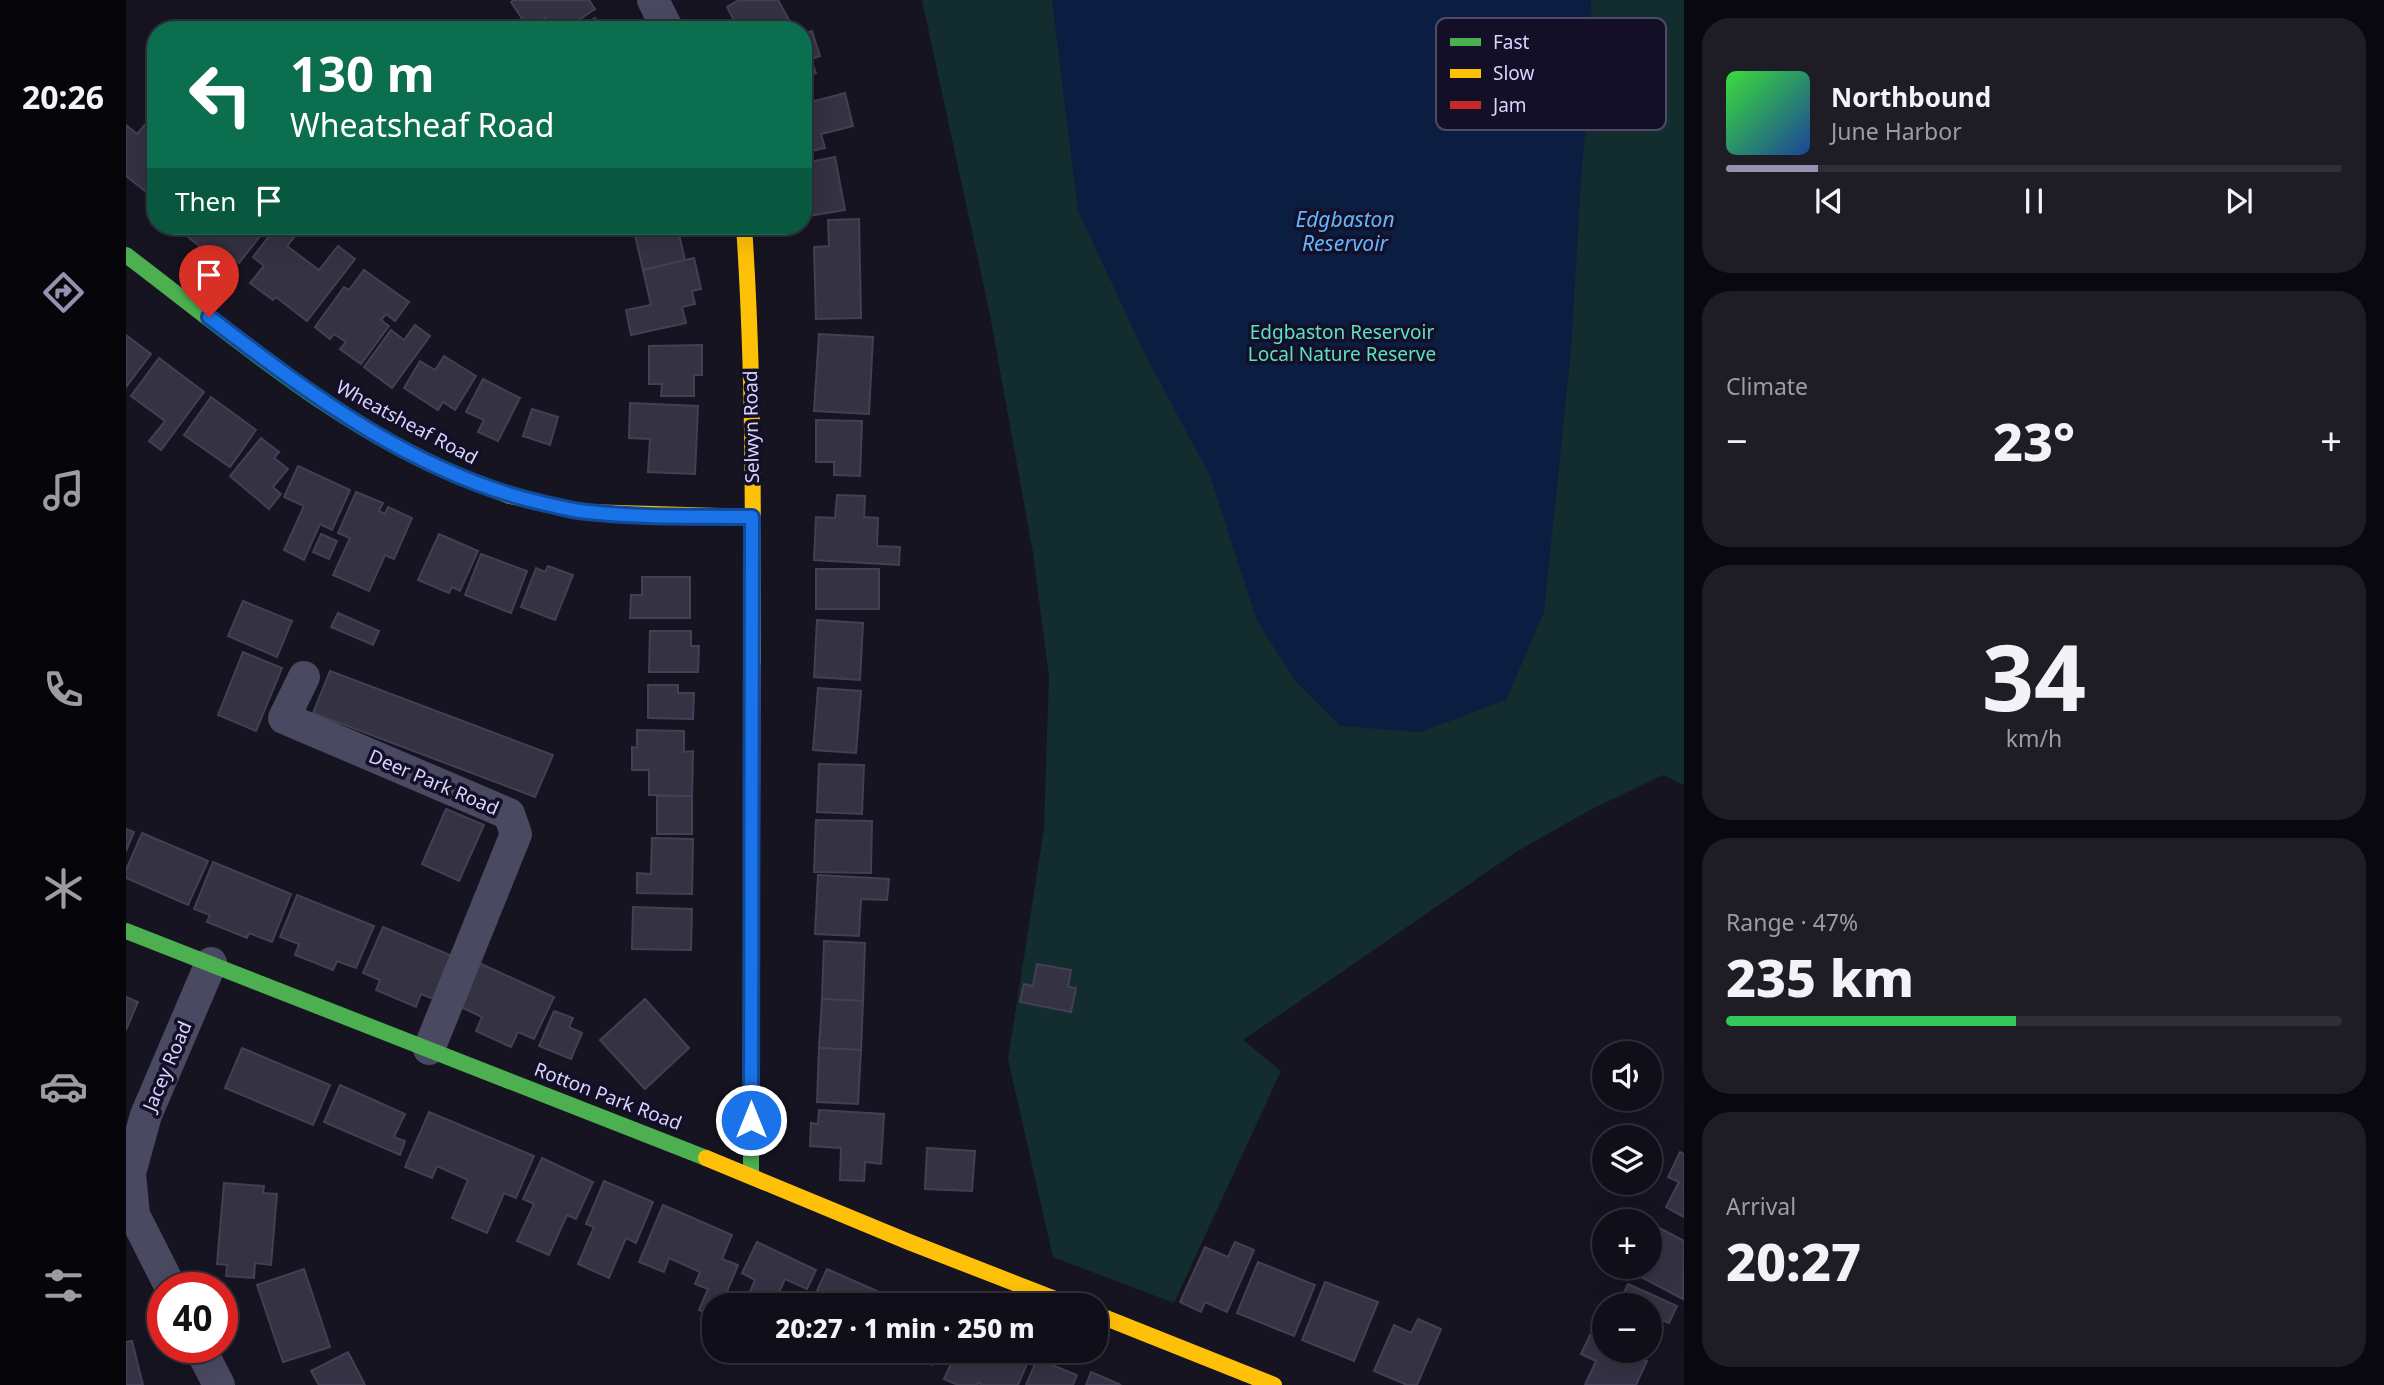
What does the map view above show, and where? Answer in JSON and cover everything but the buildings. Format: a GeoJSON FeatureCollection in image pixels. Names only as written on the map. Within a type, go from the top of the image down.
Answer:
{"type":"FeatureCollection","features":[{"type":"Feature","properties":{"kind":"street"},"geometry":{"type":"LineString","coordinates":[[653,0],[664,21]]}},
{"type":"Feature","properties":{"kind":"street","name":"Selwyn Road"},"geometry":{"type":"LineString","coordinates":[[745,235],[749,303],[752,517],[751,1175]]}},
{"type":"Feature","properties":{"kind":"street","name":"Wheatsheaf Road"},"geometry":{"type":"LineString","coordinates":[[126,256],[312,395],[370,431],[452,474],[510,496],[585,512],[752,517]]}},
{"type":"Feature","properties":{"kind":"street","name":"Deer Park Road"},"geometry":{"type":"LineString","coordinates":[[304,677],[284,718],[509,814],[516,834],[429,1048]]}},
{"type":"Feature","properties":{"kind":"street","name":"Rotton Park Road"},"geometry":{"type":"LineString","coordinates":[[126,931],[751,1175],[909,1242],[1040,1293]]}},
{"type":"Feature","properties":{"kind":"street","name":"Jacey Road"},"geometry":{"type":"LineString","coordinates":[[163,1272],[134,1215],[130,1173],[146,1115],[211,963]]}},
{"type":"Feature","properties":{"kind":"street"},"geometry":{"type":"LineString","coordinates":[[1108,1319],[1274,1385]]}},
{"type":"Feature","properties":{"kind":"street"},"geometry":{"type":"LineString","coordinates":[[208,1363],[219,1385]]}},
{"type":"Feature","properties":{"kind":"green space","name":"Edgbaston Reservoir Local Nature Reserve"},"geometry":{"type":"Polygon","coordinates":[[[922,0],[1684,0],[1684,785],[1663,775],[1590,810],[1516,852],[1243,1040],[1281,1071],[1174,1303],[1053,1257],[1008,1059],[1044,829],[1049,677],[1033,553],[990,315],[922,0]]]}},
{"type":"Feature","properties":{"kind":"water","name":"Edgbaston Reservoir"},"geometry":{"type":"Polygon","coordinates":[[[1052,0],[1591,0],[1591,18],[1436,18],[1436,130],[1585,130],[1571,351],[1544,612],[1506,700],[1420,732],[1340,726],[1297,683],[1257,621],[1210,476],[1145,354],[1078,211],[1052,0]]]}},
{"type":"Feature","properties":{"kind":"traffic: fast"},"geometry":{"type":"LineString","coordinates":[[126,255],[249,350],[336,411],[427,462],[473,482]]}},
{"type":"Feature","properties":{"kind":"traffic: fast"},"geometry":{"type":"LineString","coordinates":[[126,931],[706,1158]]}},
{"type":"Feature","properties":{"kind":"traffic: fast"},"geometry":{"type":"LineString","coordinates":[[751,1016],[751,1175]]}},
{"type":"Feature","properties":{"kind":"traffic: slow"},"geometry":{"type":"LineString","coordinates":[[744,235],[751,391],[753,667]]}},
{"type":"Feature","properties":{"kind":"traffic: slow"},"geometry":{"type":"LineString","coordinates":[[473,482],[510,496],[585,512],[753,517]]}},
{"type":"Feature","properties":{"kind":"traffic: slow"},"geometry":{"type":"LineString","coordinates":[[706,1158],[1040,1293]]}},
{"type":"Feature","properties":{"kind":"traffic: slow"},"geometry":{"type":"LineString","coordinates":[[1108,1319],[1274,1385]]}},
{"type":"Feature","properties":{"kind":"traffic: jam"},"geometry":{"type":"LineString","coordinates":[[751,1016],[753,667]]}},
{"type":"Feature","properties":{"kind":"route"},"geometry":{"type":"LineString","coordinates":[[209,317],[312,395],[370,431],[452,474],[510,496],[585,512],[752,517],[751,1120]]}}]}
